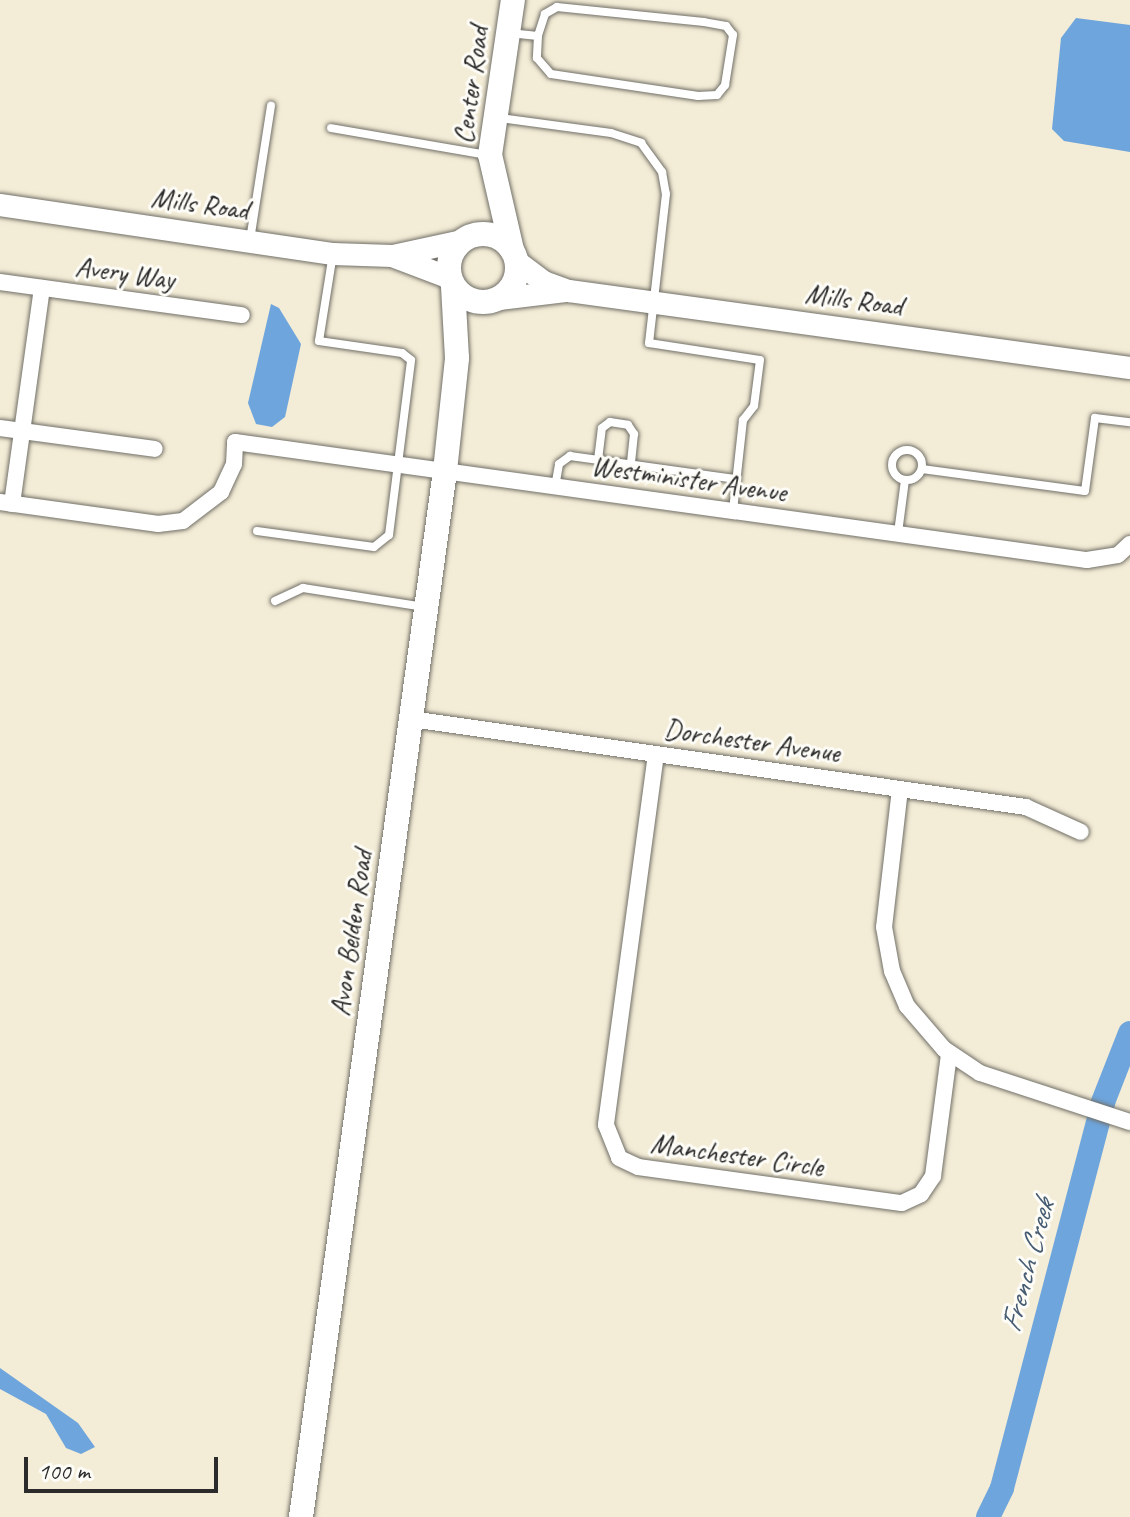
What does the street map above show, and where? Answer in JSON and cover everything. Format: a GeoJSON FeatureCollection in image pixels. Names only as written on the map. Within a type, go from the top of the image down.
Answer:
{"type":"FeatureCollection","features":[{"type":"Feature","properties":{"kind":"main road","name":"Center Road"},"geometry":{"type":"LineString","coordinates":[[467,238],[491,166],[495,117],[513,0]]}},
{"type":"Feature","properties":{"kind":"main road","name":"Center Road"},"geometry":{"type":"LineString","coordinates":[[491,166],[514,255]]}},
{"type":"Feature","properties":{"kind":"main road"},"geometry":{"type":"LineString","coordinates":[[494,236],[514,255],[514,282],[494,300],[469,300],[451,282],[450,257],[467,238],[494,236]]}},
{"type":"Feature","properties":{"kind":"main road","name":"Avon Belden Road"},"geometry":{"type":"LineString","coordinates":[[301,1517],[445,471],[457,358],[451,282]]}},
{"type":"Feature","properties":{"kind":"main road","name":"Avon Belden Road"},"geometry":{"type":"LineString","coordinates":[[457,358],[471,324],[494,300]]}},
{"type":"Feature","properties":{"kind":"street","name":"Mills Road"},"geometry":{"type":"LineString","coordinates":[[0,205],[333,254],[392,256],[467,238]]}},
{"type":"Feature","properties":{"kind":"street","name":"Mills Road"},"geometry":{"type":"LineString","coordinates":[[514,255],[544,282],[569,291],[1130,368]]}},
{"type":"Feature","properties":{"kind":"street","name":"Mills Road"},"geometry":{"type":"LineString","coordinates":[[392,256],[451,282]]}},
{"type":"Feature","properties":{"kind":"street","name":"Avery Way"},"geometry":{"type":"LineString","coordinates":[[0,282],[242,315]]}},
{"type":"Feature","properties":{"kind":"street"},"geometry":{"type":"LineString","coordinates":[[6,503],[22,431],[42,288]]}},
{"type":"Feature","properties":{"kind":"street","name":"Mills Road"},"geometry":{"type":"LineString","coordinates":[[494,300],[569,291]]}},
{"type":"Feature","properties":{"kind":"street"},"geometry":{"type":"LineString","coordinates":[[0,428],[155,449]]}},
{"type":"Feature","properties":{"kind":"street","name":"Westminister Avenue"},"geometry":{"type":"LineString","coordinates":[[6,503],[158,524],[183,521],[221,492],[234,464],[235,442],[1096,561],[1118,555],[1130,544]]}},
{"type":"Feature","properties":{"kind":"street","name":"Dorchester Avenue"},"geometry":{"type":"LineString","coordinates":[[411,719],[1026,807],[1081,832]]}},
{"type":"Feature","properties":{"kind":"street","name":"Manchester Circle"},"geometry":{"type":"LineString","coordinates":[[656,754],[606,1125],[619,1158],[638,1167],[902,1203],[921,1194],[933,1176],[949,1054]]}},
{"type":"Feature","properties":{"kind":"street"},"geometry":{"type":"LineString","coordinates":[[900,789],[884,912],[888,956],[907,1006],[949,1054],[987,1076],[1123,1119]]}},
{"type":"Feature","properties":{"kind":"lane"},"geometry":{"type":"LineString","coordinates":[[557,7],[704,22],[726,26],[733,35],[725,85],[717,95],[698,96],[551,74],[537,58],[538,36],[545,14],[557,7]]}},
{"type":"Feature","properties":{"kind":"lane"},"geometry":{"type":"LineString","coordinates":[[508,33],[538,36]]}},
{"type":"Feature","properties":{"kind":"lane"},"geometry":{"type":"LineString","coordinates":[[250,242],[271,106]]}},
{"type":"Feature","properties":{"kind":"lane"},"geometry":{"type":"LineString","coordinates":[[495,117],[611,133],[641,143],[662,172],[666,194],[649,343],[760,360],[754,406],[743,420],[733,511]]}},
{"type":"Feature","properties":{"kind":"lane"},"geometry":{"type":"LineString","coordinates":[[331,128],[491,166]]}},
{"type":"Feature","properties":{"kind":"lane"},"geometry":{"type":"LineString","coordinates":[[257,531],[384,544],[399,465],[411,360],[402,353],[319,341],[333,254]]}},
{"type":"Feature","properties":{"kind":"lane"},"geometry":{"type":"LineString","coordinates":[[922,469],[1085,491],[1095,418],[1130,422]]}},
{"type":"Feature","properties":{"kind":"lane"},"geometry":{"type":"LineString","coordinates":[[598,460],[602,428],[610,422],[628,425],[634,434],[631,465]]}},
{"type":"Feature","properties":{"kind":"lane"},"geometry":{"type":"LineString","coordinates":[[905,480],[892,467],[897,453],[917,453],[922,469]]}},
{"type":"Feature","properties":{"kind":"lane"},"geometry":{"type":"LineString","coordinates":[[555,487],[559,464],[570,456],[736,479]]}},
{"type":"Feature","properties":{"kind":"lane"},"geometry":{"type":"LineString","coordinates":[[905,480],[915,478],[922,469]]}},
{"type":"Feature","properties":{"kind":"lane"},"geometry":{"type":"LineString","coordinates":[[898,534],[905,480]]}},
{"type":"Feature","properties":{"kind":"lane"},"geometry":{"type":"LineString","coordinates":[[275,601],[303,588],[426,607]]}},
{"type":"Feature","properties":{"kind":"water"},"geometry":{"type":"Polygon","coordinates":[[[1076,18],[1130,25],[1130,152],[1064,141],[1052,129],[1061,38],[1076,18]]]}},
{"type":"Feature","properties":{"kind":"water"},"geometry":{"type":"Polygon","coordinates":[[[271,304],[279,308],[301,344],[285,417],[272,427],[256,424],[248,403],[271,304]]]}},
{"type":"Feature","properties":{"kind":"water"},"geometry":{"type":"Polygon","coordinates":[[[0,1368],[78,1423],[95,1447],[81,1454],[66,1448],[46,1414],[0,1389],[0,1368]]]}},
{"type":"Feature","properties":{"kind":"waterway","name":"French Creek"},"geometry":{"type":"LineString","coordinates":[[988,1517],[1002,1488],[1103,1102],[1130,1033]]}}]}
